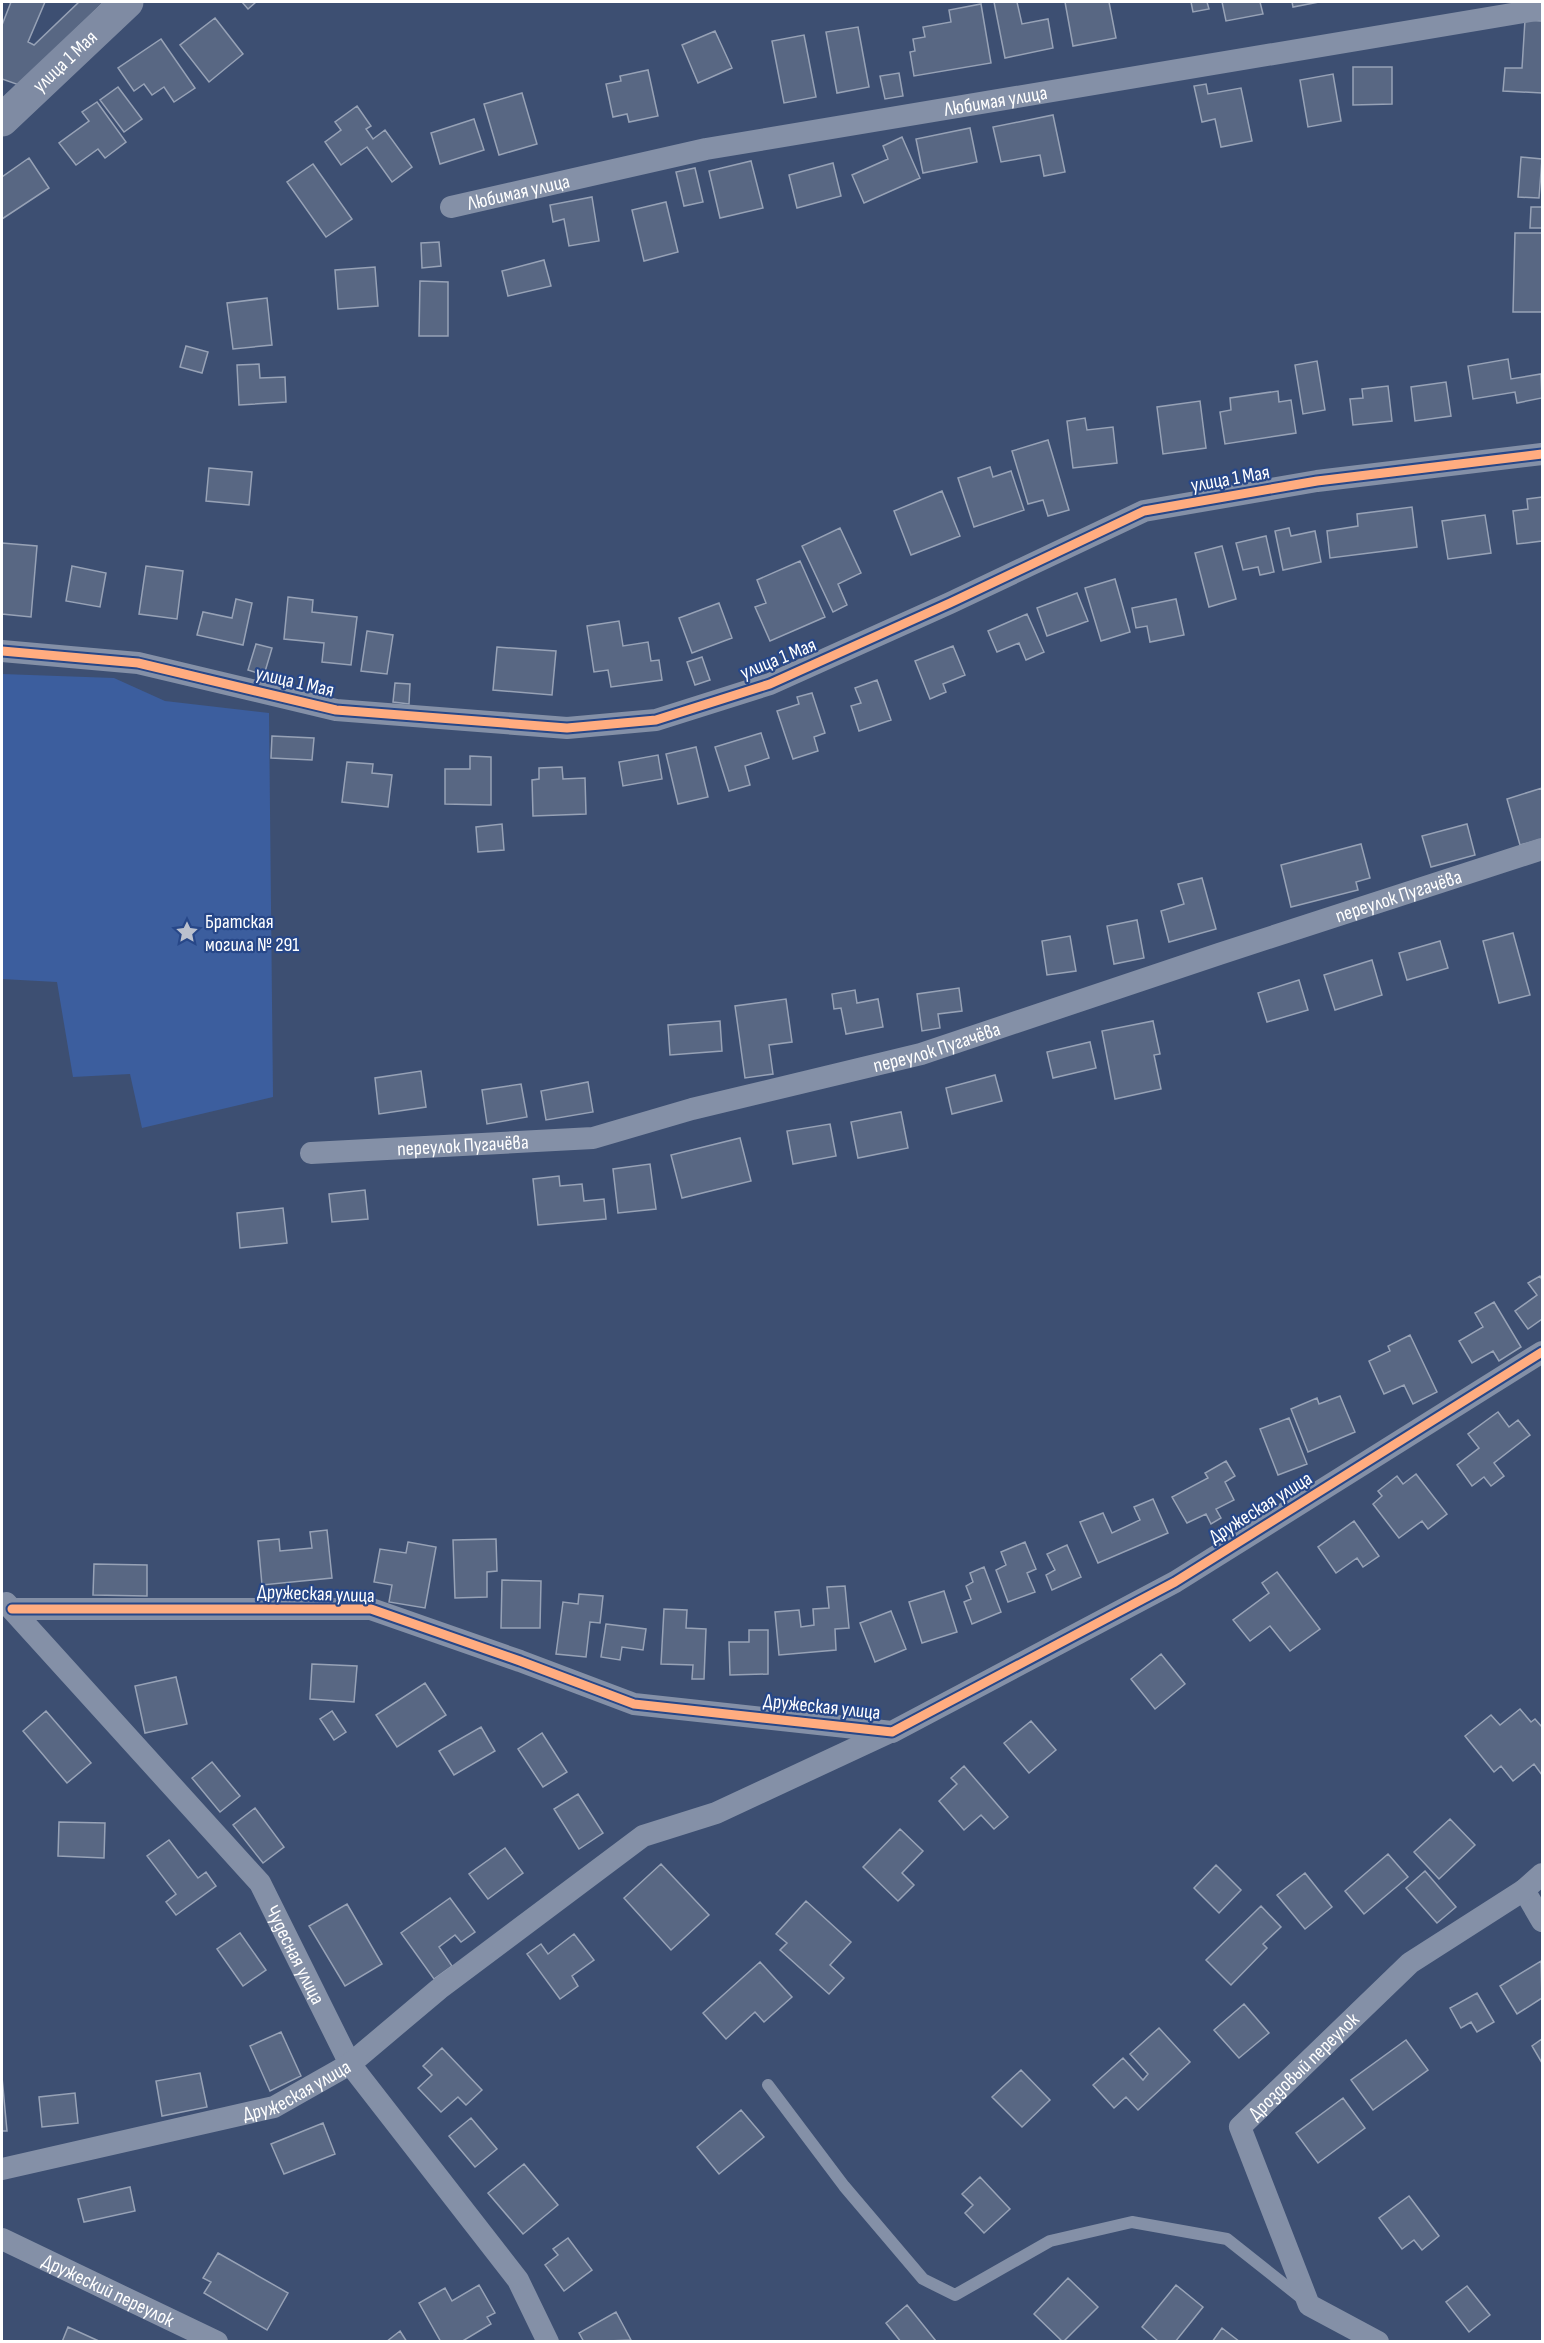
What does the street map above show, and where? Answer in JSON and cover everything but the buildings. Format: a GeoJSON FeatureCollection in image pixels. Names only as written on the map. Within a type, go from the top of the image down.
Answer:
{"type":"FeatureCollection","features":[{"type":"Feature","properties":{"kind":"street","name":"улица 1 Мая"},"geometry":{"type":"LineString","coordinates":[[2,120],[127,2]]}},
{"type":"Feature","properties":{"kind":"street","name":"Любимая улица"},"geometry":{"type":"LineString","coordinates":[[451,207],[706,149],[1542,9]]}},
{"type":"Feature","properties":{"kind":"street","name":"улица 1 Мая"},"geometry":{"type":"LineString","coordinates":[[2,651],[138,663],[336,710],[567,728],[656,720],[770,684],[950,603],[1144,511],[1317,481],[1542,454]]}},
{"type":"Feature","properties":{"kind":"street","name":"переулок Пугачёва"},"geometry":{"type":"LineString","coordinates":[[311,1153],[593,1138],[692,1109],[921,1053],[1542,849]]}},
{"type":"Feature","properties":{"kind":"street","name":"Дружеская улица"},"geometry":{"type":"LineString","coordinates":[[2,2169],[274,2108],[350,2064],[439,1989],[643,1836],[716,1813],[892,1732],[1175,1582],[1542,1352]]}},
{"type":"Feature","properties":{"kind":"street","name":"Дружеская улица"},"geometry":{"type":"LineString","coordinates":[[7,1604],[371,1609],[634,1704],[892,1732]]}},
{"type":"Feature","properties":{"kind":"street","name":"Чудесная улица"},"geometry":{"type":"LineString","coordinates":[[7,1604],[260,1883],[350,2064],[518,2280],[548,2342]]}},
{"type":"Feature","properties":{"kind":"street","name":"Дроздовый переулок"},"geometry":{"type":"LineString","coordinates":[[1309,2305],[1240,2127],[1410,1963],[1524,1890],[1542,1874]]}},
{"type":"Feature","properties":{"kind":"street"},"geometry":{"type":"LineString","coordinates":[[1524,1890],[1542,1921]]}},
{"type":"Feature","properties":{"kind":"street","name":"Дружеский переулок"},"geometry":{"type":"LineString","coordinates":[[2,2239],[217,2342]]}},
{"type":"Feature","properties":{"kind":"street"},"geometry":{"type":"LineString","coordinates":[[1309,2305],[1378,2342]]}},
{"type":"Feature","properties":{"kind":"lane"},"geometry":{"type":"LineString","coordinates":[[768,2085],[844,2186],[923,2279],[955,2295],[1050,2241],[1132,2222],[1227,2239],[1309,2305]]}},
{"type":"Feature","properties":{"kind":"shaded area"},"geometry":{"type":"Polygon","coordinates":[[[2,674],[114,678],[165,701],[269,713],[273,1097],[142,1128],[130,1074],[73,1077],[57,982],[2,979],[2,674]]]}},
{"type":"Feature","properties":{"kind":"cycle path"},"geometry":{"type":"LineString","coordinates":[[2,651],[138,663],[336,710],[567,728],[656,720],[770,684],[950,603],[1144,511],[1317,481],[1542,454]]}},
{"type":"Feature","properties":{"kind":"cycle path"},"geometry":{"type":"LineString","coordinates":[[12,1609],[371,1609],[634,1704],[892,1732],[1175,1582],[1542,1352]]}},
{"type":"Feature","properties":{"kind":"place","name":"Братская могила № 291"},"geometry":{"type":"Point","coordinates":[187,932]}}]}
